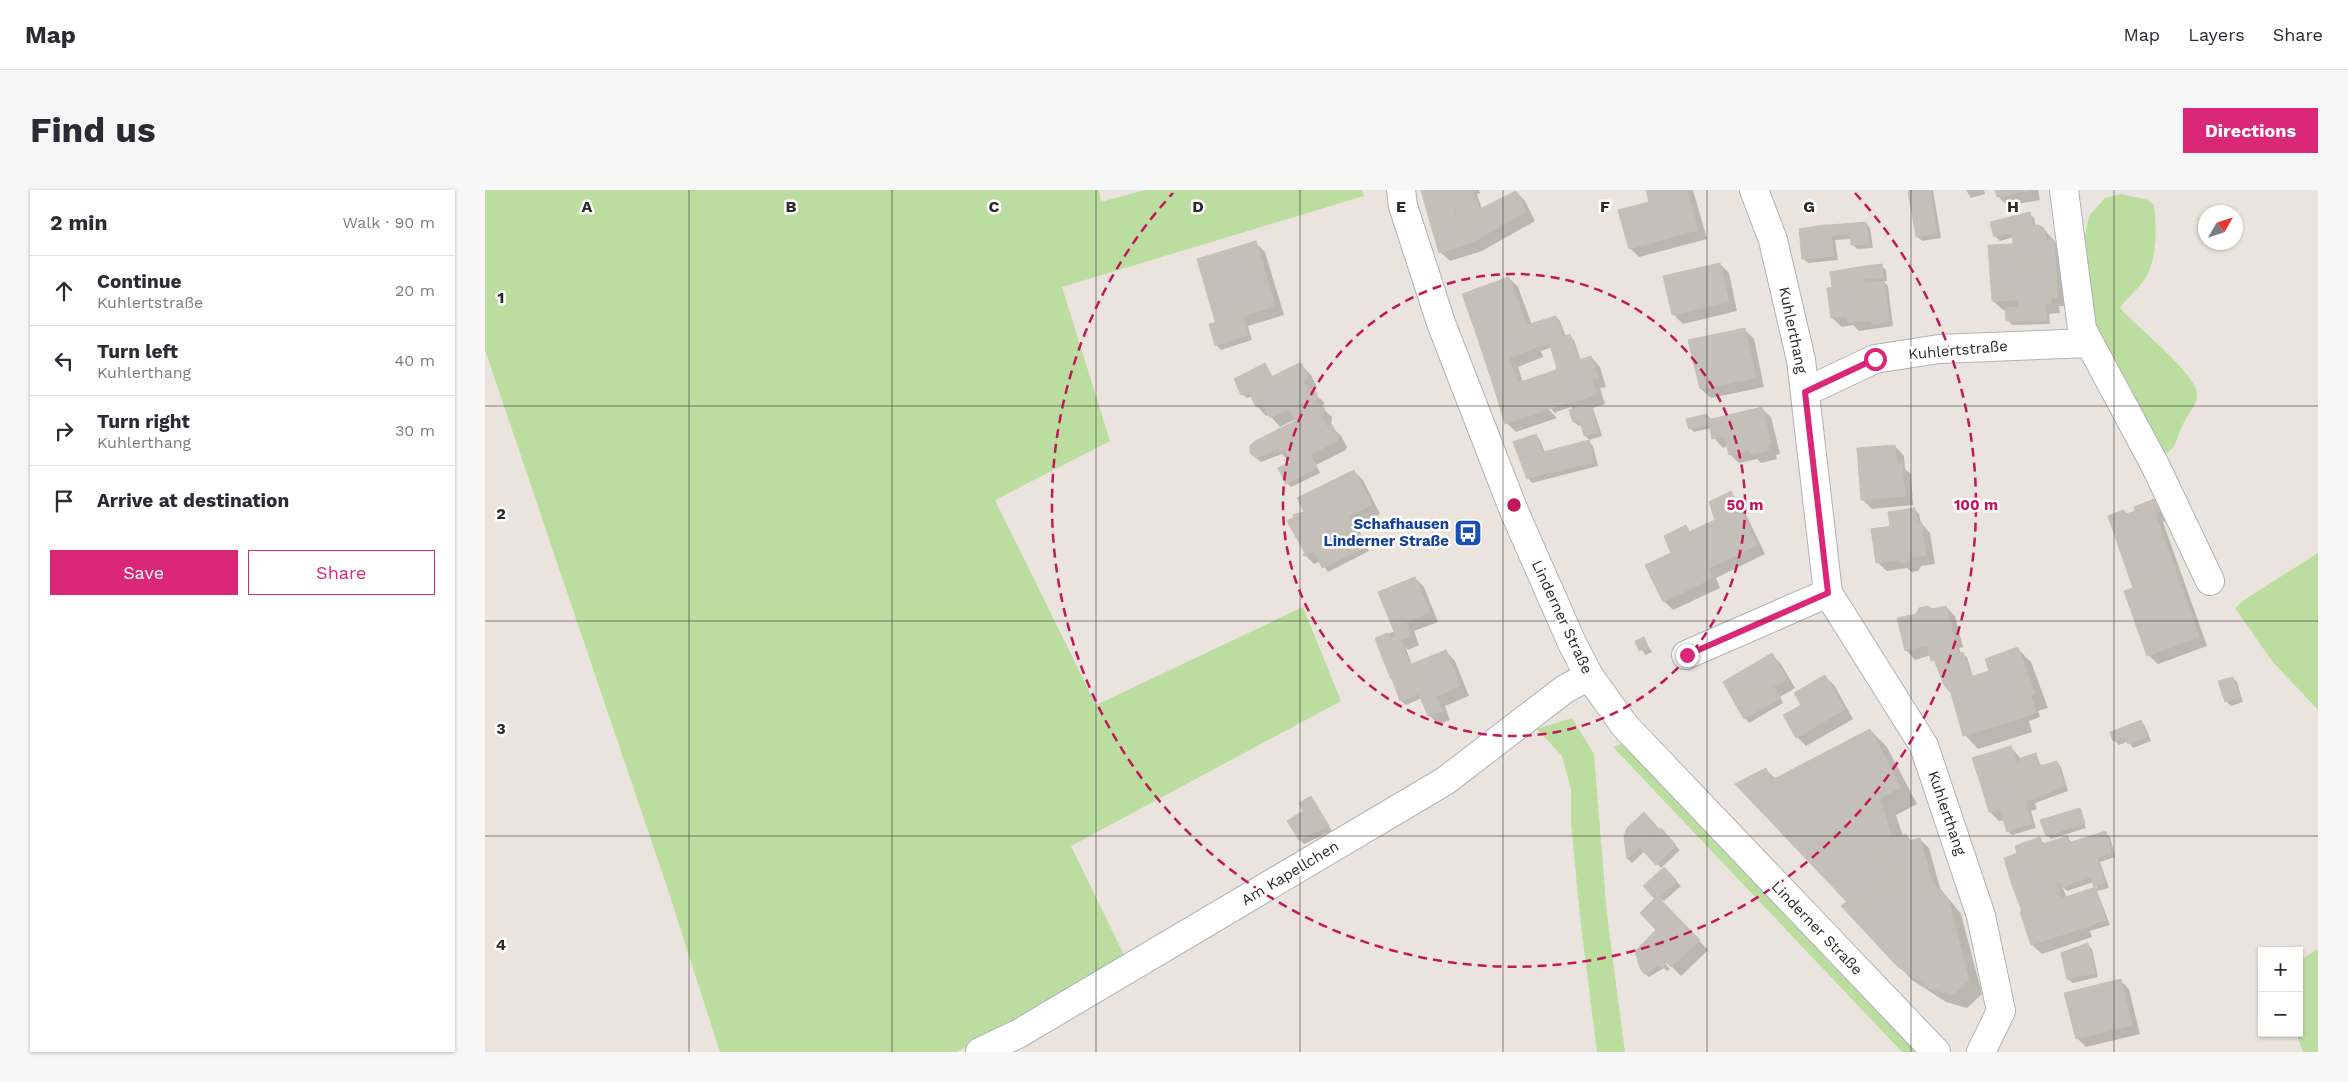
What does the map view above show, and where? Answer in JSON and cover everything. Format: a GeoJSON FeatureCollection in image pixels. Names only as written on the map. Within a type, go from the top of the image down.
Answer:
{"type":"FeatureCollection","features":[{"type":"Feature","properties":{"kind":"street","name":"Linderner Straße"},"geometry":{"type":"LineString","coordinates":[[1401,190],[1403,206],[1441,323],[1514,510],[1571,643],[1589,676],[1625,726],[1936,1052]]}},
{"type":"Feature","properties":{"kind":"street","name":"Kuhlerthang"},"geometry":{"type":"LineString","coordinates":[[1754,190],[1773,240],[1801,360],[1828,593],[1924,746],[1981,916],[2001,1011],[1981,1052]]}},
{"type":"Feature","properties":{"kind":"street"},"geometry":{"type":"LineString","coordinates":[[2064,190],[2082,329],[2155,465],[2210,581]]}},
{"type":"Feature","properties":{"kind":"street","name":"Kuhlertstraße"},"geometry":{"type":"LineString","coordinates":[[1805,392],[1875,359],[1939,349],[1997,345],[2089,343]]}},
{"type":"Feature","properties":{"kind":"street"},"geometry":{"type":"LineString","coordinates":[[1687,655],[1828,593]]}},
{"type":"Feature","properties":{"kind":"street","name":"Am Kapellchen"},"geometry":{"type":"LineString","coordinates":[[980,1052],[1018,1034],[1445,781],[1565,689],[1589,676]]}},
{"type":"Feature","properties":{"kind":"green space"},"geometry":{"type":"Polygon","coordinates":[[[485,190],[1099,190],[1101,202],[1145,190],[1362,190],[1364,196],[1062,287],[1110,441],[995,500],[1096,705],[1303,607],[1341,701],[1071,846],[1126,959],[957,1052],[720,1052],[666,884],[485,350],[485,190]]]}},
{"type":"Feature","properties":{"kind":"green space"},"geometry":{"type":"Polygon","coordinates":[[[2121,194],[2148,200],[2154,205],[2156,235],[2151,267],[2147,276],[2120,308],[2187,374],[2197,393],[2194,405],[2183,424],[2176,443],[2171,450],[2161,457],[2117,381],[2091,313],[2082,251],[2089,216],[2105,198],[2121,194]]]}},
{"type":"Feature","properties":{"kind":"green space"},"geometry":{"type":"Polygon","coordinates":[[[2318,553],[2318,710],[2272,661],[2235,608],[2244,600],[2318,553]]]}},
{"type":"Feature","properties":{"kind":"green space"},"geometry":{"type":"Polygon","coordinates":[[[1572,718],[1594,754],[1607,915],[1625,1052],[1597,1052],[1580,917],[1571,823],[1571,789],[1562,756],[1537,729],[1572,718]]]}},
{"type":"Feature","properties":{"kind":"green space"},"geometry":{"type":"Polygon","coordinates":[[[1623,743],[1918,1052],[1902,1052],[1613,747],[1623,743]]]}},
{"type":"Feature","properties":{"kind":"green space"},"geometry":{"type":"Polygon","coordinates":[[[2315,950],[2318,950],[2318,1052],[2303,1052],[2297,1037],[2303,1037],[2303,959],[2315,950]]]}},
{"type":"Feature","properties":{"kind":"building"},"geometry":{"type":"Polygon","coordinates":[[[1421,190],[1450,190],[1453,207],[1428,215],[1421,190]]]}},
{"type":"Feature","properties":{"kind":"building"},"geometry":{"type":"Polygon","coordinates":[[[1448,190],[1473,190],[1475,199],[1453,208],[1448,190]]]}},
{"type":"Feature","properties":{"kind":"building"},"geometry":{"type":"Polygon","coordinates":[[[1646,190],[1687,190],[1698,230],[1629,249],[1618,210],[1649,202],[1646,190]]]}},
{"type":"Feature","properties":{"kind":"building"},"geometry":{"type":"Polygon","coordinates":[[[1930,190],[1933,210],[1912,213],[1908,192],[1930,190]]]}},
{"type":"Feature","properties":{"kind":"building"},"geometry":{"type":"Polygon","coordinates":[[[1995,190],[2031,190],[1997,197],[1995,190]]]}},
{"type":"Feature","properties":{"kind":"building"},"geometry":{"type":"Polygon","coordinates":[[[1516,191],[1526,212],[1492,231],[1483,216],[1459,227],[1457,224],[1458,220],[1516,191]]]}},
{"type":"Feature","properties":{"kind":"building"},"geometry":{"type":"Polygon","coordinates":[[[1476,199],[1480,210],[1458,220],[1455,208],[1476,199]]]}},
{"type":"Feature","properties":{"kind":"building"},"geometry":{"type":"Polygon","coordinates":[[[1453,207],[1459,227],[1483,216],[1492,231],[1473,242],[1439,253],[1428,215],[1453,207]]]}},
{"type":"Feature","properties":{"kind":"building"},"geometry":{"type":"Polygon","coordinates":[[[1933,210],[1937,234],[1916,237],[1912,213],[1933,210]]]}},
{"type":"Feature","properties":{"kind":"building"},"geometry":{"type":"Polygon","coordinates":[[[2030,212],[2033,227],[1994,237],[1990,222],[2030,212]]]}},
{"type":"Feature","properties":{"kind":"building"},"geometry":{"type":"Polygon","coordinates":[[[1866,222],[1869,244],[1851,245],[1850,234],[1831,236],[1830,225],[1866,222]]]}},
{"type":"Feature","properties":{"kind":"building"},"geometry":{"type":"Polygon","coordinates":[[[1830,225],[1834,256],[1802,259],[1799,229],[1830,225]]]}},
{"type":"Feature","properties":{"kind":"building"},"geometry":{"type":"Polygon","coordinates":[[[2038,225],[2044,228],[2046,241],[2054,240],[2056,269],[1990,273],[1988,245],[2013,244],[2012,232],[2038,225]]]}},
{"type":"Feature","properties":{"kind":"building"},"geometry":{"type":"Polygon","coordinates":[[[1256,241],[1275,306],[1216,324],[1197,259],[1256,241]]]}},
{"type":"Feature","properties":{"kind":"building"},"geometry":{"type":"Polygon","coordinates":[[[1720,263],[1729,302],[1672,315],[1663,276],[1720,263]]]}},
{"type":"Feature","properties":{"kind":"building"},"geometry":{"type":"Polygon","coordinates":[[[1882,264],[1883,277],[1864,279],[1865,282],[1861,283],[1858,267],[1882,264]]]}},
{"type":"Feature","properties":{"kind":"building"},"geometry":{"type":"Polygon","coordinates":[[[1858,267],[1861,283],[1832,287],[1830,272],[1858,267]]]}},
{"type":"Feature","properties":{"kind":"building"},"geometry":{"type":"Polygon","coordinates":[[[2056,269],[2058,297],[2051,297],[2051,304],[2019,307],[2018,300],[1992,301],[1990,273],[2056,269]]]}},
{"type":"Feature","properties":{"kind":"building"},"geometry":{"type":"Polygon","coordinates":[[[1509,277],[1524,319],[1477,336],[1462,294],[1509,277]]]}},
{"type":"Feature","properties":{"kind":"building"},"geometry":{"type":"Polygon","coordinates":[[[1884,281],[1889,321],[1873,325],[1870,320],[1865,283],[1884,281]]]}},
{"type":"Feature","properties":{"kind":"building"},"geometry":{"type":"Polygon","coordinates":[[[1865,283],[1870,320],[1848,323],[1847,316],[1831,318],[1827,288],[1865,283]]]}},
{"type":"Feature","properties":{"kind":"building"},"geometry":{"type":"Polygon","coordinates":[[[2045,305],[2047,321],[2006,321],[2005,308],[2045,305]]]}},
{"type":"Feature","properties":{"kind":"building"},"geometry":{"type":"Polygon","coordinates":[[[1243,316],[1248,335],[1215,346],[1209,324],[1243,316]]]}},
{"type":"Feature","properties":{"kind":"building"},"geometry":{"type":"Polygon","coordinates":[[[1556,316],[1564,338],[1535,348],[1527,325],[1556,316]]]}},
{"type":"Feature","properties":{"kind":"building"},"geometry":{"type":"Polygon","coordinates":[[[1524,319],[1535,348],[1509,358],[1518,383],[1495,391],[1477,336],[1524,319]]]}},
{"type":"Feature","properties":{"kind":"building"},"geometry":{"type":"Polygon","coordinates":[[[1745,328],[1756,378],[1700,389],[1688,340],[1745,328]]]}},
{"type":"Feature","properties":{"kind":"building"},"geometry":{"type":"Polygon","coordinates":[[[1570,334],[1579,360],[1557,368],[1549,342],[1570,334]]]}},
{"type":"Feature","properties":{"kind":"building"},"geometry":{"type":"Polygon","coordinates":[[[1591,356],[1598,378],[1592,379],[1597,394],[1567,404],[1556,368],[1591,356]]]}},
{"type":"Feature","properties":{"kind":"building"},"geometry":{"type":"Polygon","coordinates":[[[1265,363],[1272,377],[1247,389],[1248,392],[1241,395],[1234,379],[1265,363]]]}},
{"type":"Feature","properties":{"kind":"building"},"geometry":{"type":"Polygon","coordinates":[[[1299,363],[1302,364],[1308,377],[1304,382],[1308,390],[1316,392],[1317,395],[1270,418],[1262,404],[1256,407],[1247,389],[1299,363]]]}},
{"type":"Feature","properties":{"kind":"building"},"geometry":{"type":"Polygon","coordinates":[[[1556,370],[1561,384],[1522,397],[1518,383],[1556,370]]]}},
{"type":"Feature","properties":{"kind":"building"},"geometry":{"type":"Polygon","coordinates":[[[1518,383],[1522,397],[1543,390],[1549,409],[1505,424],[1495,391],[1518,383]]]}},
{"type":"Feature","properties":{"kind":"building"},"geometry":{"type":"Polygon","coordinates":[[[1561,384],[1566,403],[1549,409],[1543,390],[1561,384]]]}},
{"type":"Feature","properties":{"kind":"building"},"geometry":{"type":"Polygon","coordinates":[[[1317,395],[1315,404],[1292,415],[1289,409],[1317,395]]]}},
{"type":"Feature","properties":{"kind":"building"},"geometry":{"type":"Polygon","coordinates":[[[1315,404],[1323,407],[1296,421],[1292,415],[1315,404]]]}},
{"type":"Feature","properties":{"kind":"building"},"geometry":{"type":"Polygon","coordinates":[[[1591,404],[1594,416],[1573,422],[1569,410],[1591,404]]]}},
{"type":"Feature","properties":{"kind":"building"},"geometry":{"type":"Polygon","coordinates":[[[1323,407],[1325,409],[1322,417],[1326,426],[1332,425],[1338,437],[1337,441],[1292,464],[1285,449],[1279,452],[1269,434],[1323,407]]]}},
{"type":"Feature","properties":{"kind":"building"},"geometry":{"type":"Polygon","coordinates":[[[1762,407],[1771,444],[1768,445],[1769,450],[1751,454],[1750,450],[1729,455],[1724,436],[1712,439],[1708,420],[1762,407]]]}},
{"type":"Feature","properties":{"kind":"building"},"geometry":{"type":"Polygon","coordinates":[[[1707,414],[1709,424],[1689,429],[1686,419],[1707,414]]]}},
{"type":"Feature","properties":{"kind":"building"},"geometry":{"type":"Polygon","coordinates":[[[1594,416],[1598,432],[1584,436],[1580,420],[1594,416]]]}},
{"type":"Feature","properties":{"kind":"building"},"geometry":{"type":"Polygon","coordinates":[[[1269,434],[1277,450],[1256,458],[1250,453],[1250,446],[1255,441],[1269,434]]]}},
{"type":"Feature","properties":{"kind":"building"},"geometry":{"type":"Polygon","coordinates":[[[1536,434],[1550,472],[1527,479],[1513,442],[1536,434]]]}},
{"type":"Feature","properties":{"kind":"building"},"geometry":{"type":"Polygon","coordinates":[[[1589,440],[1594,462],[1550,473],[1543,452],[1589,440]]]}},
{"type":"Feature","properties":{"kind":"building"},"geometry":{"type":"Polygon","coordinates":[[[1895,445],[1897,464],[1902,464],[1905,496],[1861,500],[1857,448],[1895,445]]]}},
{"type":"Feature","properties":{"kind":"building"},"geometry":{"type":"Polygon","coordinates":[[[1310,454],[1317,468],[1286,484],[1278,468],[1310,454]]]}},
{"type":"Feature","properties":{"kind":"building"},"geometry":{"type":"Polygon","coordinates":[[[1354,470],[1372,505],[1348,516],[1357,529],[1304,556],[1303,554],[1305,553],[1287,521],[1294,517],[1293,515],[1304,512],[1297,498],[1354,470]]]}},
{"type":"Feature","properties":{"kind":"building"},"geometry":{"type":"Polygon","coordinates":[[[1731,491],[1757,545],[1707,569],[1689,532],[1715,520],[1709,502],[1731,491]]]}},
{"type":"Feature","properties":{"kind":"building"},"geometry":{"type":"Polygon","coordinates":[[[2157,498],[2162,511],[2155,513],[2176,572],[2133,588],[2108,516],[2124,510],[2126,514],[2135,511],[2134,507],[2157,498]]]}},
{"type":"Feature","properties":{"kind":"building"},"geometry":{"type":"Polygon","coordinates":[[[1915,508],[1918,523],[1890,527],[1888,512],[1915,508]]]}},
{"type":"Feature","properties":{"kind":"building"},"geometry":{"type":"Polygon","coordinates":[[[1921,522],[1926,555],[1912,557],[1908,562],[1901,563],[1896,560],[1876,563],[1871,529],[1921,522]]]}},
{"type":"Feature","properties":{"kind":"building"},"geometry":{"type":"Polygon","coordinates":[[[1686,525],[1712,578],[1663,602],[1645,565],[1671,553],[1664,536],[1686,525]]]}},
{"type":"Feature","properties":{"kind":"building"},"geometry":{"type":"Polygon","coordinates":[[[1357,529],[1366,547],[1322,568],[1314,551],[1357,529]]]}},
{"type":"Feature","properties":{"kind":"building"},"geometry":{"type":"Polygon","coordinates":[[[2176,572],[2199,637],[2147,656],[2124,591],[2176,572]]]}},
{"type":"Feature","properties":{"kind":"building"},"geometry":{"type":"Polygon","coordinates":[[[1415,577],[1430,612],[1406,622],[1411,636],[1398,641],[1378,592],[1415,577]]]}},
{"type":"Feature","properties":{"kind":"building"},"geometry":{"type":"Polygon","coordinates":[[[1927,606],[1933,609],[1946,606],[1954,638],[1905,651],[1897,618],[1916,614],[1919,608],[1927,606]]]}},
{"type":"Feature","properties":{"kind":"building"},"geometry":{"type":"Polygon","coordinates":[[[1388,633],[1391,638],[1396,636],[1398,641],[1401,640],[1405,653],[1384,662],[1375,638],[1388,633]]]}},
{"type":"Feature","properties":{"kind":"building"},"geometry":{"type":"Polygon","coordinates":[[[1644,637],[1648,647],[1639,651],[1635,641],[1644,637]]]}},
{"type":"Feature","properties":{"kind":"building"},"geometry":{"type":"Polygon","coordinates":[[[1954,638],[1958,653],[1935,662],[1935,660],[1931,661],[1927,645],[1954,638]]]}},
{"type":"Feature","properties":{"kind":"building"},"geometry":{"type":"Polygon","coordinates":[[[2018,647],[2035,694],[2014,701],[2019,719],[1963,736],[1951,693],[1944,685],[1989,671],[1985,659],[2018,647]]]}},
{"type":"Feature","properties":{"kind":"building"},"geometry":{"type":"Polygon","coordinates":[[[1446,650],[1460,686],[1436,697],[1442,711],[1428,716],[1407,666],[1446,650]]]}},
{"type":"Feature","properties":{"kind":"building"},"geometry":{"type":"Polygon","coordinates":[[[1963,652],[1971,677],[1944,685],[1935,662],[1963,652]]]}},
{"type":"Feature","properties":{"kind":"building"},"geometry":{"type":"Polygon","coordinates":[[[1405,653],[1410,664],[1407,666],[1410,671],[1391,679],[1384,662],[1405,653]]]}},
{"type":"Feature","properties":{"kind":"building"},"geometry":{"type":"Polygon","coordinates":[[[1772,653],[1787,679],[1737,707],[1723,682],[1772,653]]]}},
{"type":"Feature","properties":{"kind":"building"},"geometry":{"type":"Polygon","coordinates":[[[1410,671],[1419,694],[1400,701],[1392,679],[1410,671]]]}},
{"type":"Feature","properties":{"kind":"building"},"geometry":{"type":"Polygon","coordinates":[[[1825,675],[1845,709],[1796,738],[1783,715],[1801,705],[1794,693],[1825,675]]]}},
{"type":"Feature","properties":{"kind":"building"},"geometry":{"type":"Polygon","coordinates":[[[2233,677],[2240,697],[2225,702],[2218,681],[2233,677]]]}},
{"type":"Feature","properties":{"kind":"building"},"geometry":{"type":"Polygon","coordinates":[[[1773,686],[1780,698],[1744,719],[1737,707],[1773,686]]]}},
{"type":"Feature","properties":{"kind":"building"},"geometry":{"type":"Polygon","coordinates":[[[2031,696],[2036,713],[2019,719],[2014,701],[2031,696]]]}},
{"type":"Feature","properties":{"kind":"building"},"geometry":{"type":"Polygon","coordinates":[[[2141,720],[2147,737],[2128,744],[2121,728],[2141,720]]]}},
{"type":"Feature","properties":{"kind":"building"},"geometry":{"type":"Polygon","coordinates":[[[2121,728],[2124,737],[2113,741],[2110,732],[2121,728]]]}},
{"type":"Feature","properties":{"kind":"building"},"geometry":{"type":"Polygon","coordinates":[[[1870,729],[1901,787],[1880,798],[1894,845],[1882,849],[1894,889],[1848,903],[1735,784],[1766,768],[1772,780],[1870,729]]]}},
{"type":"Feature","properties":{"kind":"building"},"geometry":{"type":"Polygon","coordinates":[[[2011,746],[2020,773],[1981,785],[1972,758],[2011,746]]]}},
{"type":"Feature","properties":{"kind":"building"},"geometry":{"type":"Polygon","coordinates":[[[2036,753],[2040,766],[2020,773],[2017,763],[2021,758],[2036,753]]]}},
{"type":"Feature","properties":{"kind":"building"},"geometry":{"type":"Polygon","coordinates":[[[2057,761],[2065,786],[2058,789],[2050,763],[2057,761]]]}},
{"type":"Feature","properties":{"kind":"building"},"geometry":{"type":"Polygon","coordinates":[[[2050,763],[2058,789],[2047,793],[2040,766],[2050,763]]]}},
{"type":"Feature","properties":{"kind":"building"},"geometry":{"type":"Polygon","coordinates":[[[2040,766],[2045,780],[2030,784],[2023,783],[2020,773],[2040,766]]]}},
{"type":"Feature","properties":{"kind":"building"},"geometry":{"type":"Polygon","coordinates":[[[2020,773],[2028,800],[1989,812],[1981,785],[2020,773]]]}},
{"type":"Feature","properties":{"kind":"building"},"geometry":{"type":"Polygon","coordinates":[[[2043,780],[2047,794],[2028,800],[2023,783],[2030,784],[2043,780]]]}},
{"type":"Feature","properties":{"kind":"building"},"geometry":{"type":"Polygon","coordinates":[[[1311,796],[1329,826],[1299,840],[1287,821],[1303,811],[1299,803],[1311,796]]]}},
{"type":"Feature","properties":{"kind":"building"},"geometry":{"type":"Polygon","coordinates":[[[2025,801],[2032,823],[2007,832],[2000,809],[2025,801]]]}},
{"type":"Feature","properties":{"kind":"building"},"geometry":{"type":"Polygon","coordinates":[[[2080,808],[2085,823],[2046,836],[2040,820],[2080,808]]]}},
{"type":"Feature","properties":{"kind":"building"},"geometry":{"type":"Polygon","coordinates":[[[1644,812],[1659,829],[1627,859],[1624,836],[1627,828],[1644,812]]]}},
{"type":"Feature","properties":{"kind":"building"},"geometry":{"type":"Polygon","coordinates":[[[1661,828],[1676,845],[1656,865],[1640,848],[1661,828]]]}},
{"type":"Feature","properties":{"kind":"building"},"geometry":{"type":"Polygon","coordinates":[[[2106,831],[2111,853],[2097,858],[2091,836],[2106,831]]]}},
{"type":"Feature","properties":{"kind":"building"},"geometry":{"type":"Polygon","coordinates":[[[1906,834],[1908,841],[1920,838],[1931,878],[1894,889],[1882,849],[1894,845],[1892,838],[1906,834]]]}},
{"type":"Feature","properties":{"kind":"building"},"geometry":{"type":"Polygon","coordinates":[[[2068,836],[2070,851],[2053,857],[2047,855],[2043,844],[2068,836]]]}},
{"type":"Feature","properties":{"kind":"building"},"geometry":{"type":"Polygon","coordinates":[[[2091,836],[2097,858],[2071,867],[2066,853],[2070,851],[2068,843],[2091,836]]]}},
{"type":"Feature","properties":{"kind":"building"},"geometry":{"type":"Polygon","coordinates":[[[2040,837],[2043,844],[2017,853],[2015,846],[2040,837]]]}},
{"type":"Feature","properties":{"kind":"building"},"geometry":{"type":"Polygon","coordinates":[[[2043,844],[2052,872],[2012,885],[2004,858],[2043,844]]]}},
{"type":"Feature","properties":{"kind":"building"},"geometry":{"type":"Polygon","coordinates":[[[2066,853],[2071,867],[2053,872],[2047,855],[2053,857],[2066,853]]]}},
{"type":"Feature","properties":{"kind":"building"},"geometry":{"type":"Polygon","coordinates":[[[2097,858],[2105,883],[2094,887],[2091,877],[2062,887],[2061,883],[2055,880],[2053,872],[2097,858]]]}},
{"type":"Feature","properties":{"kind":"building"},"geometry":{"type":"Polygon","coordinates":[[[1664,867],[1677,881],[1659,898],[1657,896],[1655,899],[1643,886],[1664,867]]]}},
{"type":"Feature","properties":{"kind":"building"},"geometry":{"type":"Polygon","coordinates":[[[2052,872],[2061,898],[2022,911],[2012,885],[2052,872]]]}},
{"type":"Feature","properties":{"kind":"building"},"geometry":{"type":"Polygon","coordinates":[[[1931,878],[1932,882],[1948,899],[1969,980],[1953,995],[1931,989],[1897,966],[1841,906],[1846,902],[1848,903],[1931,878]]]}},
{"type":"Feature","properties":{"kind":"building"},"geometry":{"type":"Polygon","coordinates":[[[2095,887],[2106,920],[2083,928],[2072,895],[2095,887]]]}},
{"type":"Feature","properties":{"kind":"building"},"geometry":{"type":"Polygon","coordinates":[[[2072,895],[2083,928],[2031,945],[2020,912],[2072,895]]]}},
{"type":"Feature","properties":{"kind":"building"},"geometry":{"type":"Polygon","coordinates":[[[1657,896],[1700,940],[1671,967],[1645,941],[1656,930],[1640,913],[1657,896]]]}},
{"type":"Feature","properties":{"kind":"building"},"geometry":{"type":"Polygon","coordinates":[[[1645,941],[1666,963],[1662,968],[1659,965],[1644,974],[1640,968],[1635,951],[1645,941]]]}},
{"type":"Feature","properties":{"kind":"building"},"geometry":{"type":"Polygon","coordinates":[[[2088,943],[2095,973],[2067,979],[2061,953],[2088,943]]]}},
{"type":"Feature","properties":{"kind":"building"},"geometry":{"type":"Polygon","coordinates":[[[2121,979],[2132,1025],[2076,1039],[2064,993],[2121,979]]]}},
{"type":"Feature","properties":{"kind":"place","name":"Schafhausen Linderner Straße"},"geometry":{"type":"Point","coordinates":[1468,533]}},
{"type":"Feature","properties":{"kind":"route"},"geometry":{"type":"LineString","coordinates":[[1687,655],[1828,593],[1805,392],[1875,359]]}}]}
